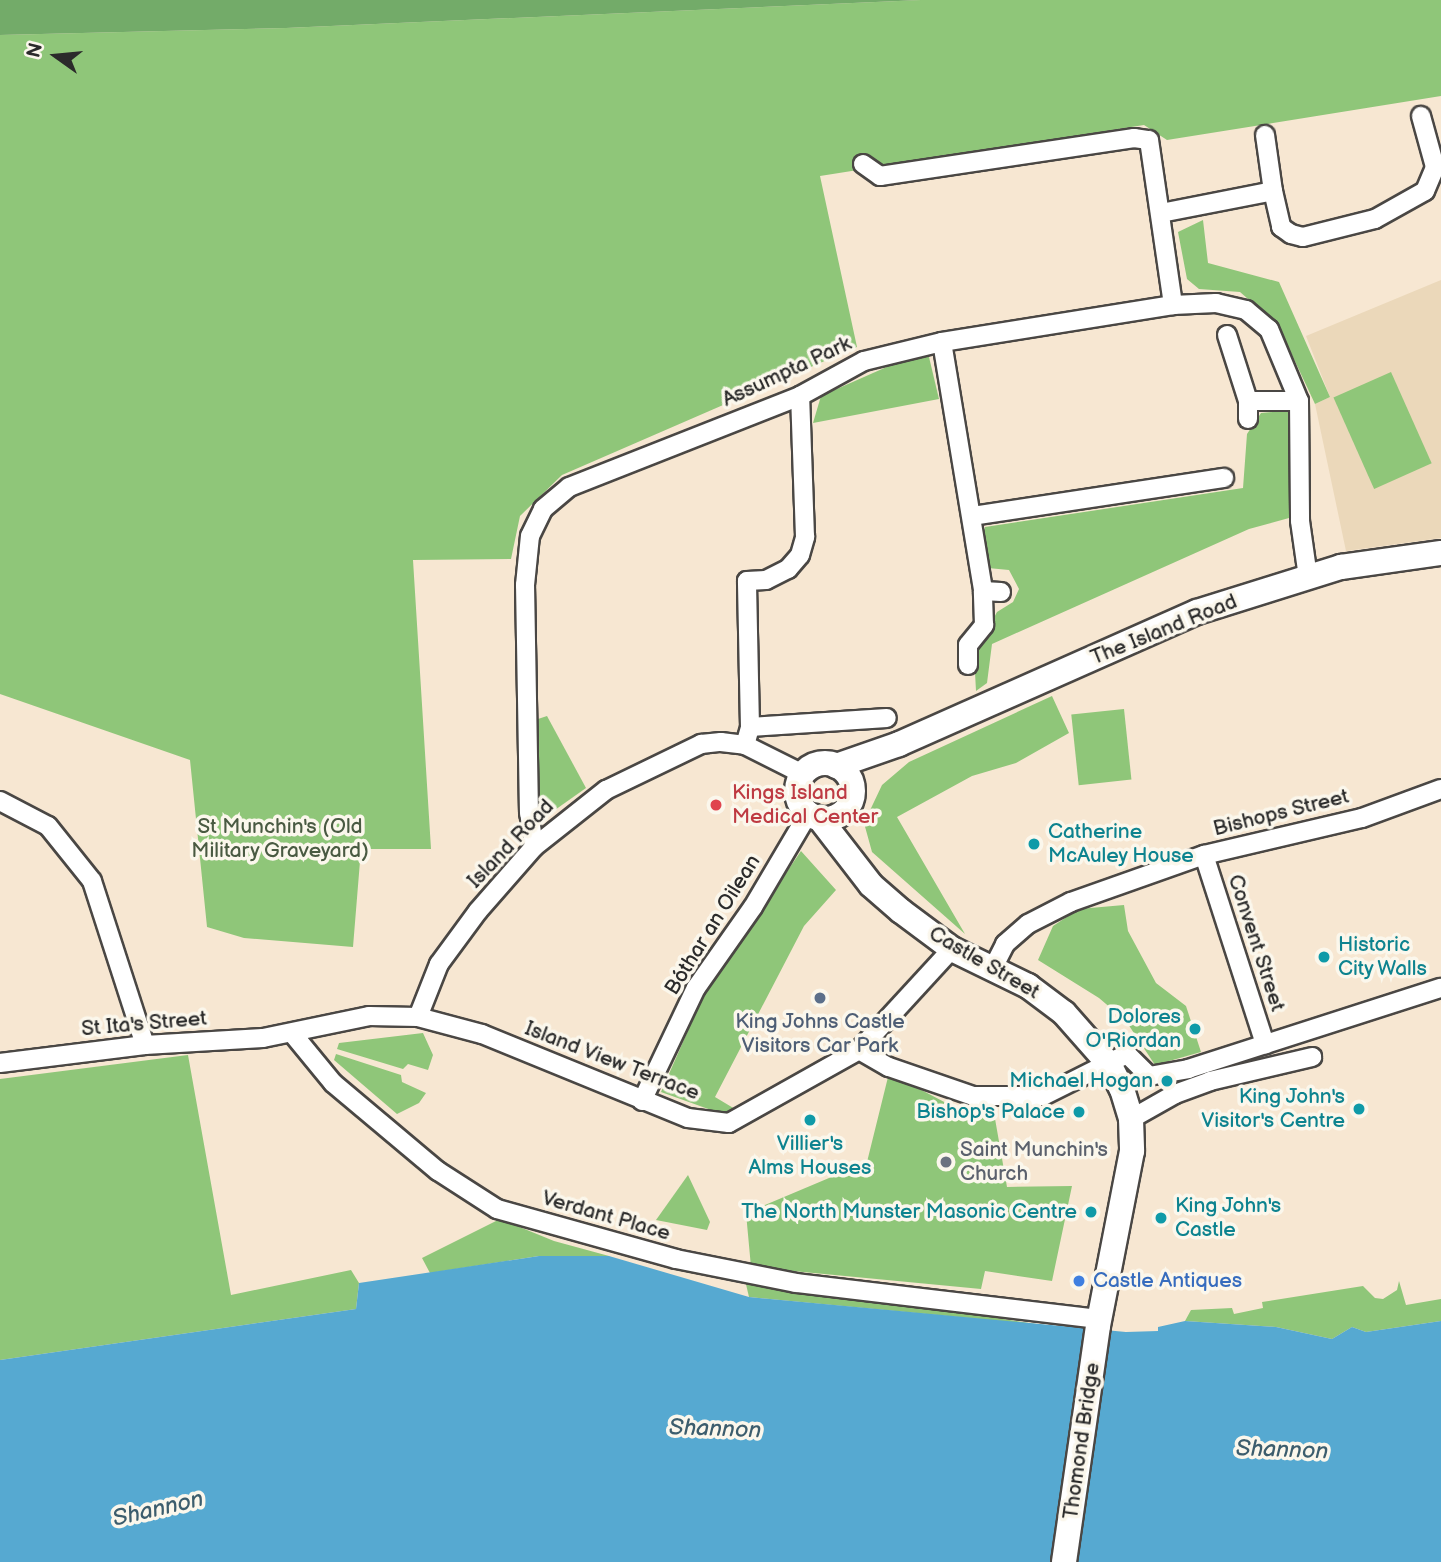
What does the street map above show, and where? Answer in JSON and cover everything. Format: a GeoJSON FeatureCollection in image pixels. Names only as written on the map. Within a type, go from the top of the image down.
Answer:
{"type":"FeatureCollection","features":[{"type":"Feature","properties":{"kind":"main road","name":"The Island Road"},"geometry":{"type":"LineString","coordinates":[[836,766],[899,744],[1197,612],[1341,567],[1441,553]]}},
{"type":"Feature","properties":{"kind":"main road"},"geometry":{"type":"LineString","coordinates":[[848,857],[849,800],[848,776],[836,766],[818,764],[803,774],[798,800],[814,816],[849,800],[899,744]]}},
{"type":"Feature","properties":{"kind":"main road","name":"Castle Street"},"geometry":{"type":"LineString","coordinates":[[814,816],[848,857],[901,911],[952,949],[994,966],[1064,1013],[1109,1064],[1131,1119],[1132,1151],[1099,1323]]}},
{"type":"Feature","properties":{"kind":"main road","name":"Thomond Bridge"},"geometry":{"type":"LineString","coordinates":[[1064,1562],[1099,1323]]}},
{"type":"Feature","properties":{"kind":"street"},"geometry":{"type":"LineString","coordinates":[[1265,135],[1281,228],[1303,237],[1375,219],[1424,191],[1435,167],[1421,116]]}},
{"type":"Feature","properties":{"kind":"street"},"geometry":{"type":"LineString","coordinates":[[863,164],[880,176],[1134,138],[1149,140],[1173,304]]}},
{"type":"Feature","properties":{"kind":"street"},"geometry":{"type":"LineString","coordinates":[[1161,213],[1273,191]]}},
{"type":"Feature","properties":{"kind":"street","name":"Assumpta Park"},"geometry":{"type":"LineString","coordinates":[[534,847],[529,813],[525,585],[530,536],[543,509],[569,487],[800,396],[864,361],[942,342],[1173,304],[1216,303],[1246,310],[1269,329],[1299,401],[1300,521],[1308,577]]}},
{"type":"Feature","properties":{"kind":"street"},"geometry":{"type":"LineString","coordinates":[[1227,335],[1248,410],[1299,401]]}},
{"type":"Feature","properties":{"kind":"street"},"geometry":{"type":"LineString","coordinates":[[942,342],[972,516],[992,592],[984,625],[968,645],[968,665]]}},
{"type":"Feature","properties":{"kind":"street"},"geometry":{"type":"LineString","coordinates":[[800,396],[805,537],[800,555],[788,569],[766,580],[747,581],[748,736],[887,718]]}},
{"type":"Feature","properties":{"kind":"street"},"geometry":{"type":"LineString","coordinates":[[972,516],[1224,478]]}},
{"type":"Feature","properties":{"kind":"street","name":"Island Road"},"geometry":{"type":"LineString","coordinates":[[418,1017],[439,964],[478,911],[534,847],[606,790],[701,744],[748,736],[803,774]]}},
{"type":"Feature","properties":{"kind":"street","name":"Bishops Street"},"geometry":{"type":"LineString","coordinates":[[994,966],[1006,944],[1028,924],[1071,902],[1204,855],[1362,818],[1441,789]]}},
{"type":"Feature","properties":{"kind":"street"},"geometry":{"type":"LineString","coordinates":[[0,801],[48,826],[92,881],[145,1045]]}},
{"type":"Feature","properties":{"kind":"street","name":"Bóthar an Oilean"},"geometry":{"type":"LineString","coordinates":[[642,1101],[696,988],[814,816]]}},
{"type":"Feature","properties":{"kind":"street","name":"Convent Street"},"geometry":{"type":"LineString","coordinates":[[1204,855],[1265,1044]]}},
{"type":"Feature","properties":{"kind":"street","name":"Island View Terrace"},"geometry":{"type":"LineString","coordinates":[[418,1017],[482,1034],[688,1118],[729,1123],[859,1050],[952,949]]}},
{"type":"Feature","properties":{"kind":"street"},"geometry":{"type":"LineString","coordinates":[[859,1050],[889,1067],[973,1096],[1043,1096],[1127,1054],[1150,1076],[1265,1044],[1441,988]]}},
{"type":"Feature","properties":{"kind":"street"},"geometry":{"type":"LineString","coordinates":[[292,1033],[369,1016],[418,1017]]}},
{"type":"Feature","properties":{"kind":"street","name":"St Ita's Street"},"geometry":{"type":"LineString","coordinates":[[0,1063],[145,1045],[292,1033]]}},
{"type":"Feature","properties":{"kind":"street","name":"Verdant Place"},"geometry":{"type":"LineString","coordinates":[[292,1033],[333,1083],[438,1171],[497,1209],[614,1243],[724,1269],[852,1292],[1099,1323]]}},
{"type":"Feature","properties":{"kind":"street"},"geometry":{"type":"LineString","coordinates":[[1131,1119],[1175,1094],[1210,1081],[1312,1057]]}},
{"type":"Feature","properties":{"kind":"shaded area"},"geometry":{"type":"Polygon","coordinates":[[[1441,280],[1441,538],[1346,551],[1315,404],[1330,397],[1306,336],[1441,280]]]}},
{"type":"Feature","properties":{"kind":"green space"},"geometry":{"type":"Polygon","coordinates":[[[0,0],[921,0],[286,28],[0,35],[0,0]]]}},
{"type":"Feature","properties":{"kind":"green space","name":"St Munchin's (Old Military Graveyard)"},"geometry":{"type":"Polygon","coordinates":[[[921,0],[1441,0],[1441,96],[1167,140],[1144,125],[820,176],[857,347],[562,475],[520,516],[511,559],[413,560],[431,849],[361,849],[353,947],[244,938],[207,927],[190,760],[0,694],[0,35],[286,28],[921,0]]]}},
{"type":"Feature","properties":{"kind":"green space"},"geometry":{"type":"Polygon","coordinates":[[[1203,220],[1208,263],[1279,282],[1330,397],[1315,404],[1278,325],[1240,292],[1199,289],[1187,279],[1178,232],[1203,220]]]}},
{"type":"Feature","properties":{"kind":"green space"},"geometry":{"type":"Polygon","coordinates":[[[916,354],[929,357],[939,399],[813,423],[821,396],[916,354]]]}},
{"type":"Feature","properties":{"kind":"green space"},"geometry":{"type":"Polygon","coordinates":[[[1391,372],[1432,463],[1374,489],[1333,398],[1391,372]]]}},
{"type":"Feature","properties":{"kind":"green space"},"geometry":{"type":"Polygon","coordinates":[[[1294,410],[1289,518],[1249,529],[992,644],[987,683],[976,691],[974,654],[997,612],[1013,602],[1019,589],[1009,570],[988,568],[982,537],[985,527],[1243,488],[1247,434],[1261,413],[1294,410]]]}},
{"type":"Feature","properties":{"kind":"green space"},"geometry":{"type":"Polygon","coordinates":[[[1052,696],[1069,733],[1016,763],[972,776],[897,817],[965,934],[872,852],[864,823],[882,785],[909,762],[1052,696]]]}},
{"type":"Feature","properties":{"kind":"green space"},"geometry":{"type":"Polygon","coordinates":[[[1124,709],[1131,780],[1079,785],[1071,715],[1124,709]]]}},
{"type":"Feature","properties":{"kind":"green space"},"geometry":{"type":"Polygon","coordinates":[[[547,716],[586,788],[545,817],[538,809],[535,720],[547,716]]]}},
{"type":"Feature","properties":{"kind":"green space"},"geometry":{"type":"Polygon","coordinates":[[[801,851],[836,890],[804,926],[715,1097],[735,1109],[725,1115],[661,1092],[705,992],[801,851]]]}},
{"type":"Feature","properties":{"kind":"green space"},"geometry":{"type":"Polygon","coordinates":[[[1124,905],[1128,931],[1156,983],[1186,1006],[1201,1052],[1155,1065],[1126,1021],[1099,998],[1038,960],[1053,926],[1079,909],[1124,905]]]}},
{"type":"Feature","properties":{"kind":"green space"},"geometry":{"type":"Polygon","coordinates":[[[423,1033],[433,1055],[428,1070],[408,1064],[403,1069],[337,1049],[339,1043],[423,1033]]]}},
{"type":"Feature","properties":{"kind":"green space"},"geometry":{"type":"Polygon","coordinates":[[[336,1054],[401,1075],[402,1082],[426,1093],[419,1103],[397,1114],[334,1060],[336,1054]]]}},
{"type":"Feature","properties":{"kind":"green space"},"geometry":{"type":"Polygon","coordinates":[[[188,1055],[231,1295],[351,1270],[359,1283],[356,1309],[0,1360],[0,1079],[188,1055]]]}},
{"type":"Feature","properties":{"kind":"green space"},"geometry":{"type":"Polygon","coordinates":[[[889,1073],[969,1115],[994,1113],[1007,1187],[1072,1186],[1052,1281],[985,1271],[981,1289],[751,1267],[746,1213],[867,1162],[889,1073]]]}},
{"type":"Feature","properties":{"kind":"green space"},"geometry":{"type":"Polygon","coordinates":[[[688,1175],[710,1222],[707,1230],[656,1220],[688,1175]]]}},
{"type":"Feature","properties":{"kind":"green space"},"geometry":{"type":"Polygon","coordinates":[[[500,1219],[554,1241],[609,1256],[539,1256],[430,1273],[422,1258],[500,1219]]]}},
{"type":"Feature","properties":{"kind":"green space"},"geometry":{"type":"Polygon","coordinates":[[[745,1280],[1042,1325],[749,1297],[745,1280]]]}},
{"type":"Feature","properties":{"kind":"green space"},"geometry":{"type":"Polygon","coordinates":[[[1399,1281],[1406,1305],[1441,1299],[1441,1321],[1366,1332],[1352,1327],[1332,1339],[1276,1327],[1185,1321],[1191,1310],[1232,1308],[1234,1314],[1263,1308],[1262,1302],[1363,1286],[1375,1298],[1383,1299],[1397,1290],[1399,1281]]]}},
{"type":"Feature","properties":{"kind":"water","name":"Shannon"},"geometry":{"type":"Polygon","coordinates":[[[539,1256],[609,1256],[749,1297],[1126,1332],[1158,1331],[1158,1327],[1185,1321],[1276,1327],[1332,1339],[1352,1327],[1366,1332],[1441,1321],[1441,1562],[0,1562],[0,1360],[356,1309],[359,1283],[539,1256]]]}},
{"type":"Feature","properties":{"kind":"place","name":"Kings Island Medical Center"},"geometry":{"type":"Point","coordinates":[716,805]}},
{"type":"Feature","properties":{"kind":"place","name":"Catherine McAuley House"},"geometry":{"type":"Point","coordinates":[1034,844]}},
{"type":"Feature","properties":{"kind":"place","name":"Historic City Walls"},"geometry":{"type":"Point","coordinates":[1324,957]}},
{"type":"Feature","properties":{"kind":"place","name":"King Johns Castle Visitors Car Park"},"geometry":{"type":"Point","coordinates":[820,998]}},
{"type":"Feature","properties":{"kind":"place","name":"Dolores O'Riordan"},"geometry":{"type":"Point","coordinates":[1195,1029]}},
{"type":"Feature","properties":{"kind":"place","name":"Michael Hogan"},"geometry":{"type":"Point","coordinates":[1167,1081]}},
{"type":"Feature","properties":{"kind":"place","name":"King John's Visitor's Centre"},"geometry":{"type":"Point","coordinates":[1359,1109]}},
{"type":"Feature","properties":{"kind":"place","name":"Bishop's Palace"},"geometry":{"type":"Point","coordinates":[1079,1112]}},
{"type":"Feature","properties":{"kind":"place","name":"Villier's Alms Houses"},"geometry":{"type":"Point","coordinates":[810,1120]}},
{"type":"Feature","properties":{"kind":"place","name":"Saint Munchin's Church"},"geometry":{"type":"Point","coordinates":[946,1162]}},
{"type":"Feature","properties":{"kind":"place","name":"The North Munster Masonic Centre"},"geometry":{"type":"Point","coordinates":[1091,1212]}},
{"type":"Feature","properties":{"kind":"place","name":"King John's Castle"},"geometry":{"type":"Point","coordinates":[1161,1218]}},
{"type":"Feature","properties":{"kind":"place","name":"Castle Antiques"},"geometry":{"type":"Point","coordinates":[1079,1281]}}]}
